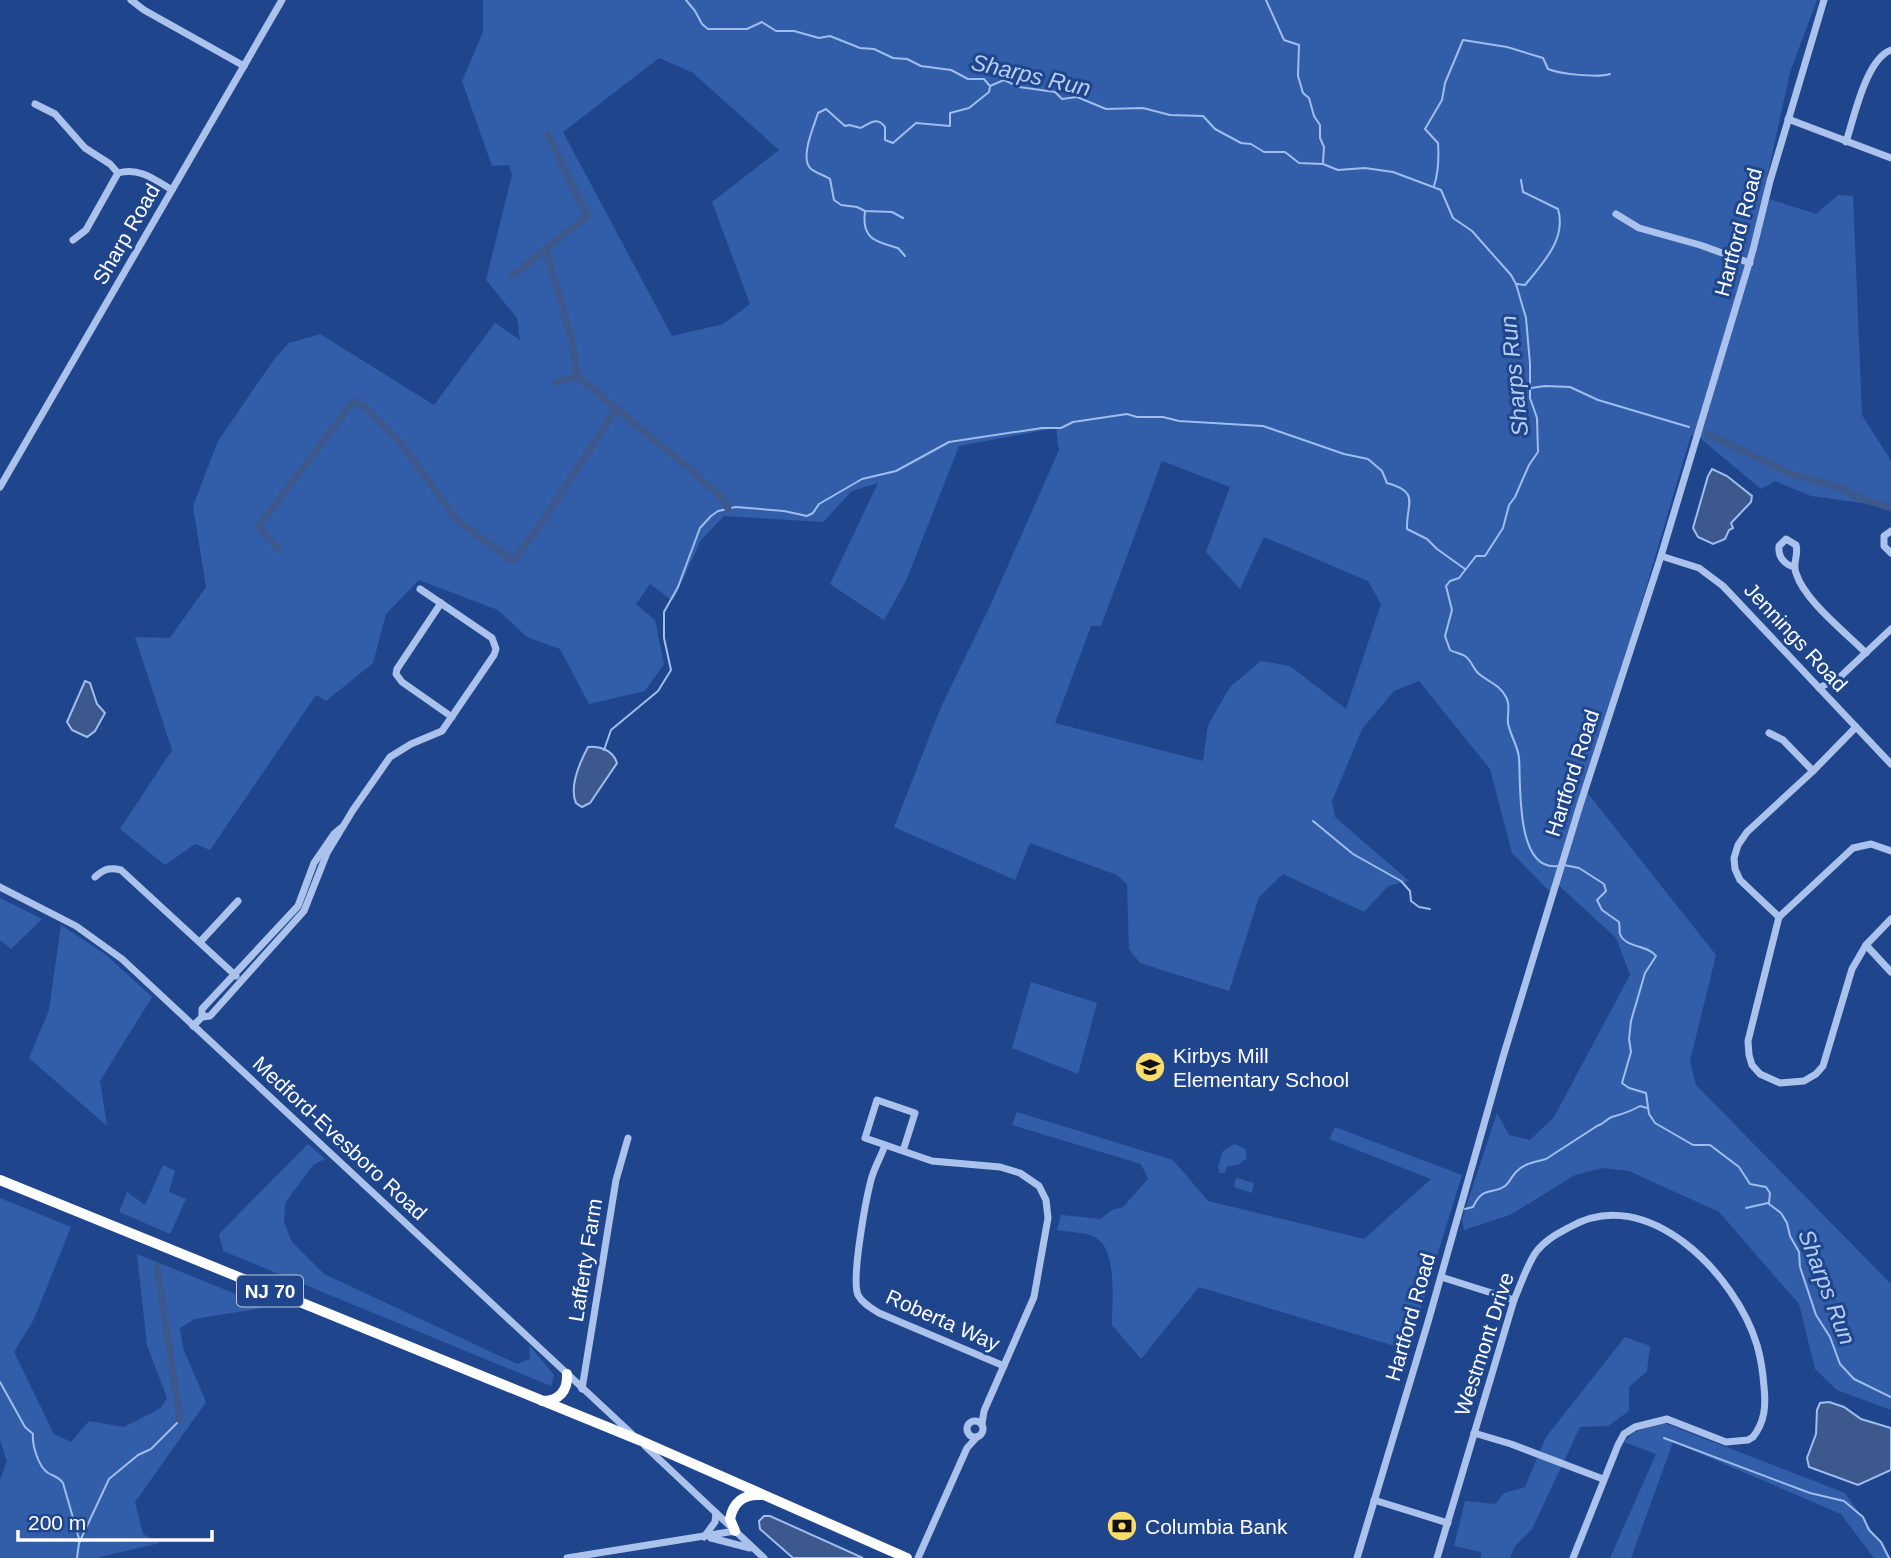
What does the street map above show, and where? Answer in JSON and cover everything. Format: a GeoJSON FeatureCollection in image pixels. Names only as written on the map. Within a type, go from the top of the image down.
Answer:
{"type":"FeatureCollection","features":[{"type":"Feature","properties":{"kind":"highway","name":"NJ 70"},"geometry":{"type":"LineString","coordinates":[[0,1180],[639,1440],[907,1558]]}},
{"type":"Feature","properties":{"kind":"highway"},"geometry":{"type":"LineString","coordinates":[[541,1401],[555,1399],[561,1395],[567,1382],[567,1374]]}},
{"type":"Feature","properties":{"kind":"highway"},"geometry":{"type":"LineString","coordinates":[[735,1531],[730,1519],[735,1504],[748,1495],[764,1495]]}},
{"type":"Feature","properties":{"kind":"street"},"geometry":{"type":"LineString","coordinates":[[131,0],[244,66]]}},
{"type":"Feature","properties":{"kind":"street","name":"Sharp Road"},"geometry":{"type":"LineString","coordinates":[[0,487],[282,0]]}},
{"type":"Feature","properties":{"kind":"street","name":"Hartford Road"},"geometry":{"type":"LineString","coordinates":[[1357,1558],[1503,1057],[1567,847],[1661,556],[1750,262],[1788,119],[1824,0]]}},
{"type":"Feature","properties":{"kind":"street"},"geometry":{"type":"LineString","coordinates":[[1846,142],[1871,67],[1885,52],[1891,50]]}},
{"type":"Feature","properties":{"kind":"street"},"geometry":{"type":"LineString","coordinates":[[35,104],[55,114],[85,148],[110,164],[118,173]]}},
{"type":"Feature","properties":{"kind":"street"},"geometry":{"type":"LineString","coordinates":[[1788,119],[1891,158]]}},
{"type":"Feature","properties":{"kind":"street"},"geometry":{"type":"LineString","coordinates":[[73,240],[86,230],[118,173],[130,170],[150,177],[172,190]]}},
{"type":"Feature","properties":{"kind":"street"},"geometry":{"type":"LineString","coordinates":[[1616,214],[1639,228],[1750,262]]}},
{"type":"Feature","properties":{"kind":"street"},"geometry":{"type":"LineString","coordinates":[[1891,531],[1884,536],[1884,545],[1891,553]]}},
{"type":"Feature","properties":{"kind":"street","name":"Jennings Road"},"geometry":{"type":"LineString","coordinates":[[1661,556],[1685,562],[1715,580],[1891,764]]}},
{"type":"Feature","properties":{"kind":"street"},"geometry":{"type":"LineString","coordinates":[[1794,567],[1808,594],[1866,653]]}},
{"type":"Feature","properties":{"kind":"street"},"geometry":{"type":"LineString","coordinates":[[193,1026],[202,1017],[210,1016],[304,911],[321,866],[342,828],[390,757],[411,744],[442,731],[496,649],[492,639],[420,589]]}},
{"type":"Feature","properties":{"kind":"street"},"geometry":{"type":"LineString","coordinates":[[441,603],[397,669],[397,674],[402,682],[452,717]]}},
{"type":"Feature","properties":{"kind":"street"},"geometry":{"type":"LineString","coordinates":[[1819,688],[1836,681],[1891,629]]}},
{"type":"Feature","properties":{"kind":"street"},"geometry":{"type":"LineString","coordinates":[[1779,917],[1740,880],[1734,858],[1738,845],[1747,832],[1856,727]]}},
{"type":"Feature","properties":{"kind":"street"},"geometry":{"type":"LineString","coordinates":[[1769,733],[1792,748],[1813,771]]}},
{"type":"Feature","properties":{"kind":"street"},"geometry":{"type":"LineString","coordinates":[[202,1017],[202,1009],[298,906],[314,863],[334,834],[342,828]]}},
{"type":"Feature","properties":{"kind":"street"},"geometry":{"type":"LineString","coordinates":[[1891,851],[1871,844],[1853,848],[1779,917],[1748,1041],[1752,1065],[1760,1074],[1780,1083],[1804,1081],[1823,1066],[1852,969],[1866,945],[1891,919]]}},
{"type":"Feature","properties":{"kind":"street"},"geometry":{"type":"LineString","coordinates":[[95,877],[112,867],[121,870],[242,981]]}},
{"type":"Feature","properties":{"kind":"street","name":"Medford-Evesboro Road"},"geometry":{"type":"LineString","coordinates":[[0,887],[92,936],[137,971],[762,1556]]}},
{"type":"Feature","properties":{"kind":"street"},"geometry":{"type":"LineString","coordinates":[[200,942],[238,901]]}},
{"type":"Feature","properties":{"kind":"street"},"geometry":{"type":"LineString","coordinates":[[1866,945],[1891,972]]}},
{"type":"Feature","properties":{"kind":"street"},"geometry":{"type":"LineString","coordinates":[[903,1151],[915,1113],[877,1100],[865,1138],[932,1161],[1000,1167],[1020,1173],[1039,1186],[1046,1200],[1048,1218],[1034,1297],[984,1411],[977,1423],[968,1426],[973,1436]]}},
{"type":"Feature","properties":{"kind":"street","name":"Lafferty Farm"},"geometry":{"type":"LineString","coordinates":[[582,1389],[616,1180],[628,1138]]}},
{"type":"Feature","properties":{"kind":"street","name":"Roberta Way"},"geometry":{"type":"LineString","coordinates":[[885,1145],[871,1179],[867,1200],[858,1260],[858,1295],[879,1313],[1004,1366]]}},
{"type":"Feature","properties":{"kind":"street","name":"Westmont Drive"},"geometry":{"type":"LineString","coordinates":[[1437,1558],[1514,1300],[1529,1263],[1549,1238],[1577,1223],[1601,1215],[1628,1215],[1647,1220],[1673,1235],[1693,1251],[1730,1291],[1746,1318],[1760,1356],[1765,1400],[1762,1424],[1754,1437],[1748,1440],[1726,1442],[1667,1419],[1634,1427],[1624,1434],[1603,1479],[1573,1558]]}},
{"type":"Feature","properties":{"kind":"street"},"geometry":{"type":"LineString","coordinates":[[1441,1277],[1514,1300]]}},
{"type":"Feature","properties":{"kind":"street"},"geometry":{"type":"LineString","coordinates":[[918,1558],[973,1436],[983,1431],[977,1423]]}},
{"type":"Feature","properties":{"kind":"street"},"geometry":{"type":"LineString","coordinates":[[1474,1433],[1603,1479]]}},
{"type":"Feature","properties":{"kind":"street"},"geometry":{"type":"LineString","coordinates":[[1374,1500],[1448,1523]]}},
{"type":"Feature","properties":{"kind":"street"},"geometry":{"type":"LineString","coordinates":[[704,1537],[715,1522],[716,1513]]}},
{"type":"Feature","properties":{"kind":"street"},"geometry":{"type":"LineString","coordinates":[[567,1558],[735,1531]]}},
{"type":"Feature","properties":{"kind":"street"},"geometry":{"type":"LineString","coordinates":[[704,1537],[732,1542],[762,1556]]}},
{"type":"Feature","properties":{"kind":"shaded area"},"geometry":{"type":"Polygon","coordinates":[[[483,0],[1817,0],[1790,72],[1763,197],[1816,214],[1838,195],[1853,196],[1862,415],[1891,461],[1891,507],[1811,496],[1775,481],[1761,489],[1700,438],[1691,435],[1586,791],[1716,955],[1690,1061],[1696,1085],[1891,1284],[1891,1410],[1837,1390],[1815,1369],[1799,1304],[1719,1212],[1629,1171],[1602,1168],[1575,1175],[1510,1215],[1464,1230],[1462,1219],[1497,1113],[1509,1135],[1530,1140],[1554,1117],[1630,975],[1616,938],[1554,881],[1550,892],[1512,853],[1490,769],[1419,681],[1394,691],[1362,729],[1332,801],[1335,817],[1409,881],[1388,886],[1364,912],[1283,874],[1259,897],[1229,991],[1140,963],[1129,949],[1127,884],[1117,875],[1030,843],[1015,880],[894,827],[941,707],[991,604],[1059,450],[1056,428],[959,446],[906,581],[884,620],[830,584],[878,483],[852,491],[823,522],[724,516],[701,540],[673,601],[650,584],[636,604],[655,620],[664,664],[645,691],[589,704],[560,649],[527,637],[498,610],[419,580],[386,614],[373,663],[326,701],[316,695],[210,850],[195,844],[165,865],[120,829],[172,750],[135,637],[170,638],[206,587],[193,506],[218,441],[275,358],[289,343],[320,334],[434,405],[495,323],[520,340],[517,318],[486,280],[512,175],[509,165],[492,166],[462,81],[483,32],[483,0]],[[659,58],[563,132],[672,336],[723,324],[750,304],[712,202],[779,150],[693,73],[659,58]],[[1162,461],[1101,626],[1091,626],[1055,723],[1203,761],[1208,725],[1230,687],[1261,661],[1290,666],[1346,709],[1381,604],[1368,581],[1264,537],[1240,589],[1206,552],[1230,487],[1162,461]]]}},
{"type":"Feature","properties":{"kind":"shaded area"},"geometry":{"type":"Polygon","coordinates":[[[1712,469],[1727,476],[1752,496],[1751,502],[1731,523],[1733,528],[1725,539],[1713,544],[1698,537],[1693,528],[1712,469]]]}},
{"type":"Feature","properties":{"kind":"shaded area"},"geometry":{"type":"Polygon","coordinates":[[[85,681],[90,683],[97,704],[105,713],[95,731],[87,737],[72,730],[67,722],[85,681]]]}},
{"type":"Feature","properties":{"kind":"shaded area"},"geometry":{"type":"Polygon","coordinates":[[[588,747],[606,750],[617,763],[590,803],[582,807],[576,803],[574,790],[579,767],[588,747]]]}},
{"type":"Feature","properties":{"kind":"shaded area"},"geometry":{"type":"Polygon","coordinates":[[[0,898],[42,919],[11,949],[0,940],[0,898]]]}},
{"type":"Feature","properties":{"kind":"shaded area"},"geometry":{"type":"Polygon","coordinates":[[[61,925],[105,954],[152,997],[100,1081],[107,1126],[29,1058],[49,1010],[61,925]]]}},
{"type":"Feature","properties":{"kind":"shaded area"},"geometry":{"type":"Polygon","coordinates":[[[1031,982],[1097,1003],[1078,1074],[1012,1048],[1031,982]]]}},
{"type":"Feature","properties":{"kind":"shaded area"},"geometry":{"type":"Polygon","coordinates":[[[1017,1112],[1173,1160],[1208,1201],[1364,1239],[1431,1179],[1329,1139],[1335,1127],[1462,1175],[1408,1350],[1199,1287],[1141,1359],[1112,1325],[1112,1277],[1102,1243],[1091,1235],[1057,1230],[1061,1215],[1100,1219],[1112,1210],[1123,1207],[1148,1179],[1141,1164],[1012,1125],[1017,1112]]]}},
{"type":"Feature","properties":{"kind":"shaded area"},"geometry":{"type":"Polygon","coordinates":[[[308,1144],[325,1159],[313,1165],[285,1203],[284,1222],[292,1242],[324,1274],[517,1364],[530,1359],[529,1345],[554,1375],[551,1386],[223,1251],[219,1234],[308,1144]]]}},
{"type":"Feature","properties":{"kind":"shaded area"},"geometry":{"type":"Polygon","coordinates":[[[1234,1144],[1246,1149],[1246,1159],[1238,1165],[1227,1166],[1225,1173],[1220,1173],[1218,1167],[1223,1151],[1234,1144]]]}},
{"type":"Feature","properties":{"kind":"shaded area"},"geometry":{"type":"Polygon","coordinates":[[[163,1165],[175,1171],[169,1192],[186,1199],[170,1234],[119,1212],[127,1192],[145,1205],[163,1165]]]}},
{"type":"Feature","properties":{"kind":"shaded area"},"geometry":{"type":"Polygon","coordinates":[[[1236,1178],[1254,1183],[1252,1193],[1234,1187],[1236,1178]]]}},
{"type":"Feature","properties":{"kind":"shaded area"},"geometry":{"type":"Polygon","coordinates":[[[0,1198],[71,1227],[34,1319],[14,1352],[54,1434],[71,1442],[89,1421],[124,1427],[161,1408],[167,1398],[147,1345],[137,1254],[268,1307],[195,1319],[180,1328],[183,1348],[206,1402],[135,1502],[143,1534],[160,1543],[96,1558],[0,1558],[0,1480],[7,1461],[0,1440],[0,1198]]]}},
{"type":"Feature","properties":{"kind":"shaded area"},"geometry":{"type":"Polygon","coordinates":[[[1625,1337],[1650,1346],[1647,1371],[1629,1387],[1629,1411],[1608,1426],[1580,1427],[1532,1529],[1515,1546],[1510,1558],[1481,1558],[1481,1552],[1454,1546],[1465,1501],[1495,1504],[1504,1493],[1525,1487],[1546,1437],[1625,1337]]]}},
{"type":"Feature","properties":{"kind":"shaded area"},"geometry":{"type":"Polygon","coordinates":[[[1829,1402],[1844,1407],[1861,1419],[1891,1428],[1891,1470],[1858,1485],[1809,1467],[1807,1458],[1816,1434],[1817,1410],[1820,1403],[1829,1402]]]}},
{"type":"Feature","properties":{"kind":"shaded area"},"geometry":{"type":"Polygon","coordinates":[[[1664,1423],[1845,1493],[1891,1558],[1874,1558],[1841,1514],[1673,1442],[1631,1558],[1610,1558],[1656,1454],[1624,1442],[1634,1432],[1664,1423]]]}},
{"type":"Feature","properties":{"kind":"shaded area"},"geometry":{"type":"Polygon","coordinates":[[[764,1516],[770,1516],[863,1558],[793,1558],[760,1529],[759,1521],[764,1516]]]}},
{"type":"Feature","properties":{"kind":"waterway","name":"Sharps Run"},"geometry":{"type":"LineString","coordinates":[[686,0],[708,29],[747,29],[762,22],[776,31],[794,31],[819,38],[830,36],[860,48],[874,49],[893,58],[907,59],[921,66],[951,70],[968,79],[984,79],[989,85]]}},
{"type":"Feature","properties":{"kind":"waterway"},"geometry":{"type":"LineString","coordinates":[[1266,0],[1284,40],[1299,45],[1298,76],[1303,93],[1309,98],[1314,116],[1320,125],[1320,138],[1324,147],[1323,163]]}},
{"type":"Feature","properties":{"kind":"waterway"},"geometry":{"type":"LineString","coordinates":[[1434,186],[1438,143],[1425,129],[1442,100],[1445,83],[1463,40],[1507,47],[1543,58],[1548,69],[1553,71],[1569,74],[1610,74]]}},
{"type":"Feature","properties":{"kind":"waterway","name":"Sharps Run"},"geometry":{"type":"LineString","coordinates":[[990,86],[1004,80],[1019,87],[1055,92],[1062,99],[1077,97],[1106,109],[1143,108],[1170,115],[1203,116],[1215,129],[1241,143],[1251,144],[1264,152],[1285,152],[1299,163],[1323,164],[1338,170],[1365,168],[1393,172],[1441,190],[1453,218],[1472,231],[1511,275],[1526,318],[1530,398],[1537,418],[1538,452],[1509,505],[1503,528],[1485,556],[1476,556],[1459,578],[1450,581],[1446,586],[1452,610],[1445,636],[1450,650],[1467,658],[1478,673],[1497,686],[1506,697],[1509,707],[1508,723],[1519,758],[1521,805],[1527,841],[1534,855],[1544,864],[1558,866]]}},
{"type":"Feature","properties":{"kind":"waterway"},"geometry":{"type":"LineString","coordinates":[[903,218],[892,212],[865,211],[841,205],[834,200],[830,179],[812,170],[807,163],[809,141],[818,113],[826,109],[845,126],[861,128],[879,122],[885,127],[885,140],[893,143],[916,123],[950,126],[950,113],[969,108],[989,92],[990,87]]}},
{"type":"Feature","properties":{"kind":"waterway"},"geometry":{"type":"LineString","coordinates":[[513,275],[587,216],[548,134]]}},
{"type":"Feature","properties":{"kind":"waterway"},"geometry":{"type":"LineString","coordinates":[[1517,284],[1525,285],[1545,260],[1556,241],[1560,220],[1558,209],[1523,192],[1521,180]]}},
{"type":"Feature","properties":{"kind":"waterway"},"geometry":{"type":"LineString","coordinates":[[865,212],[864,221],[868,234],[878,241],[898,248],[905,256]]}},
{"type":"Feature","properties":{"kind":"waterway"},"geometry":{"type":"LineString","coordinates":[[546,249],[571,337],[578,377],[691,470],[723,499],[728,509]]}},
{"type":"Feature","properties":{"kind":"waterway"},"geometry":{"type":"LineString","coordinates":[[556,382],[578,376]]}},
{"type":"Feature","properties":{"kind":"waterway"},"geometry":{"type":"LineString","coordinates":[[1531,388],[1570,387],[1598,400],[1689,427]]}},
{"type":"Feature","properties":{"kind":"waterway"},"geometry":{"type":"LineString","coordinates":[[279,550],[259,526],[353,402],[358,402],[367,409],[400,442],[457,520],[513,561],[617,408]]}},
{"type":"Feature","properties":{"kind":"waterway"},"geometry":{"type":"LineString","coordinates":[[604,750],[611,730],[658,691],[671,670],[664,638],[664,612],[678,587],[700,528],[711,516],[718,511],[736,507],[807,516],[813,513],[819,504],[862,479],[896,471],[949,442],[1042,428],[1061,428],[1073,422],[1127,414],[1179,421],[1263,426],[1344,454],[1368,459],[1382,471],[1387,483],[1404,490],[1408,495],[1407,529],[1427,539],[1465,569]]}},
{"type":"Feature","properties":{"kind":"waterway"},"geometry":{"type":"LineString","coordinates":[[1708,434],[1792,474],[1841,488],[1854,496],[1891,508]]}},
{"type":"Feature","properties":{"kind":"waterway"},"geometry":{"type":"LineString","coordinates":[[1313,821],[1353,854],[1401,881],[1410,891],[1411,901],[1419,907],[1430,909]]}},
{"type":"Feature","properties":{"kind":"waterway","name":"Sharps Run"},"geometry":{"type":"LineString","coordinates":[[1564,865],[1579,868],[1604,884],[1606,891],[1597,900],[1602,910],[1619,922],[1623,939],[1653,952],[1656,956],[1645,973],[1631,1021],[1631,1052],[1622,1083],[1646,1093],[1649,1114],[1655,1123],[1693,1145],[1710,1145],[1739,1167],[1750,1184],[1766,1187],[1770,1193],[1769,1203]]}},
{"type":"Feature","properties":{"kind":"waterway"},"geometry":{"type":"LineString","coordinates":[[1465,1209],[1473,1207],[1484,1193],[1501,1189],[1523,1167],[1546,1159],[1610,1118],[1640,1106],[1647,1108]]}},
{"type":"Feature","properties":{"kind":"waterway"},"geometry":{"type":"LineString","coordinates":[[1746,1208],[1768,1203]]}},
{"type":"Feature","properties":{"kind":"waterway","name":"Sharps Run"},"geometry":{"type":"LineString","coordinates":[[1769,1204],[1781,1213],[1787,1223],[1790,1236],[1799,1252],[1800,1267],[1816,1315],[1830,1337],[1840,1364],[1854,1379],[1891,1397]]}},
{"type":"Feature","properties":{"kind":"waterway"},"geometry":{"type":"LineString","coordinates":[[157,1266],[180,1420]]}},
{"type":"Feature","properties":{"kind":"waterway"},"geometry":{"type":"LineString","coordinates":[[0,1382],[25,1427],[33,1434],[41,1465],[63,1483],[80,1542]]}},
{"type":"Feature","properties":{"kind":"waterway"},"geometry":{"type":"LineString","coordinates":[[77,1558],[79,1543],[109,1479],[138,1455],[151,1449],[180,1420]]}},
{"type":"Feature","properties":{"kind":"waterway"},"geometry":{"type":"LineString","coordinates":[[1664,1438],[1810,1493],[1844,1501],[1863,1517],[1889,1558]]}},
{"type":"Feature","properties":{"kind":"place","name":"Kirbys Mill Elementary School"},"geometry":{"type":"Point","coordinates":[1150,1067]}},
{"type":"Feature","properties":{"kind":"place","name":"Columbia Bank"},"geometry":{"type":"Point","coordinates":[1122,1526]}}]}
